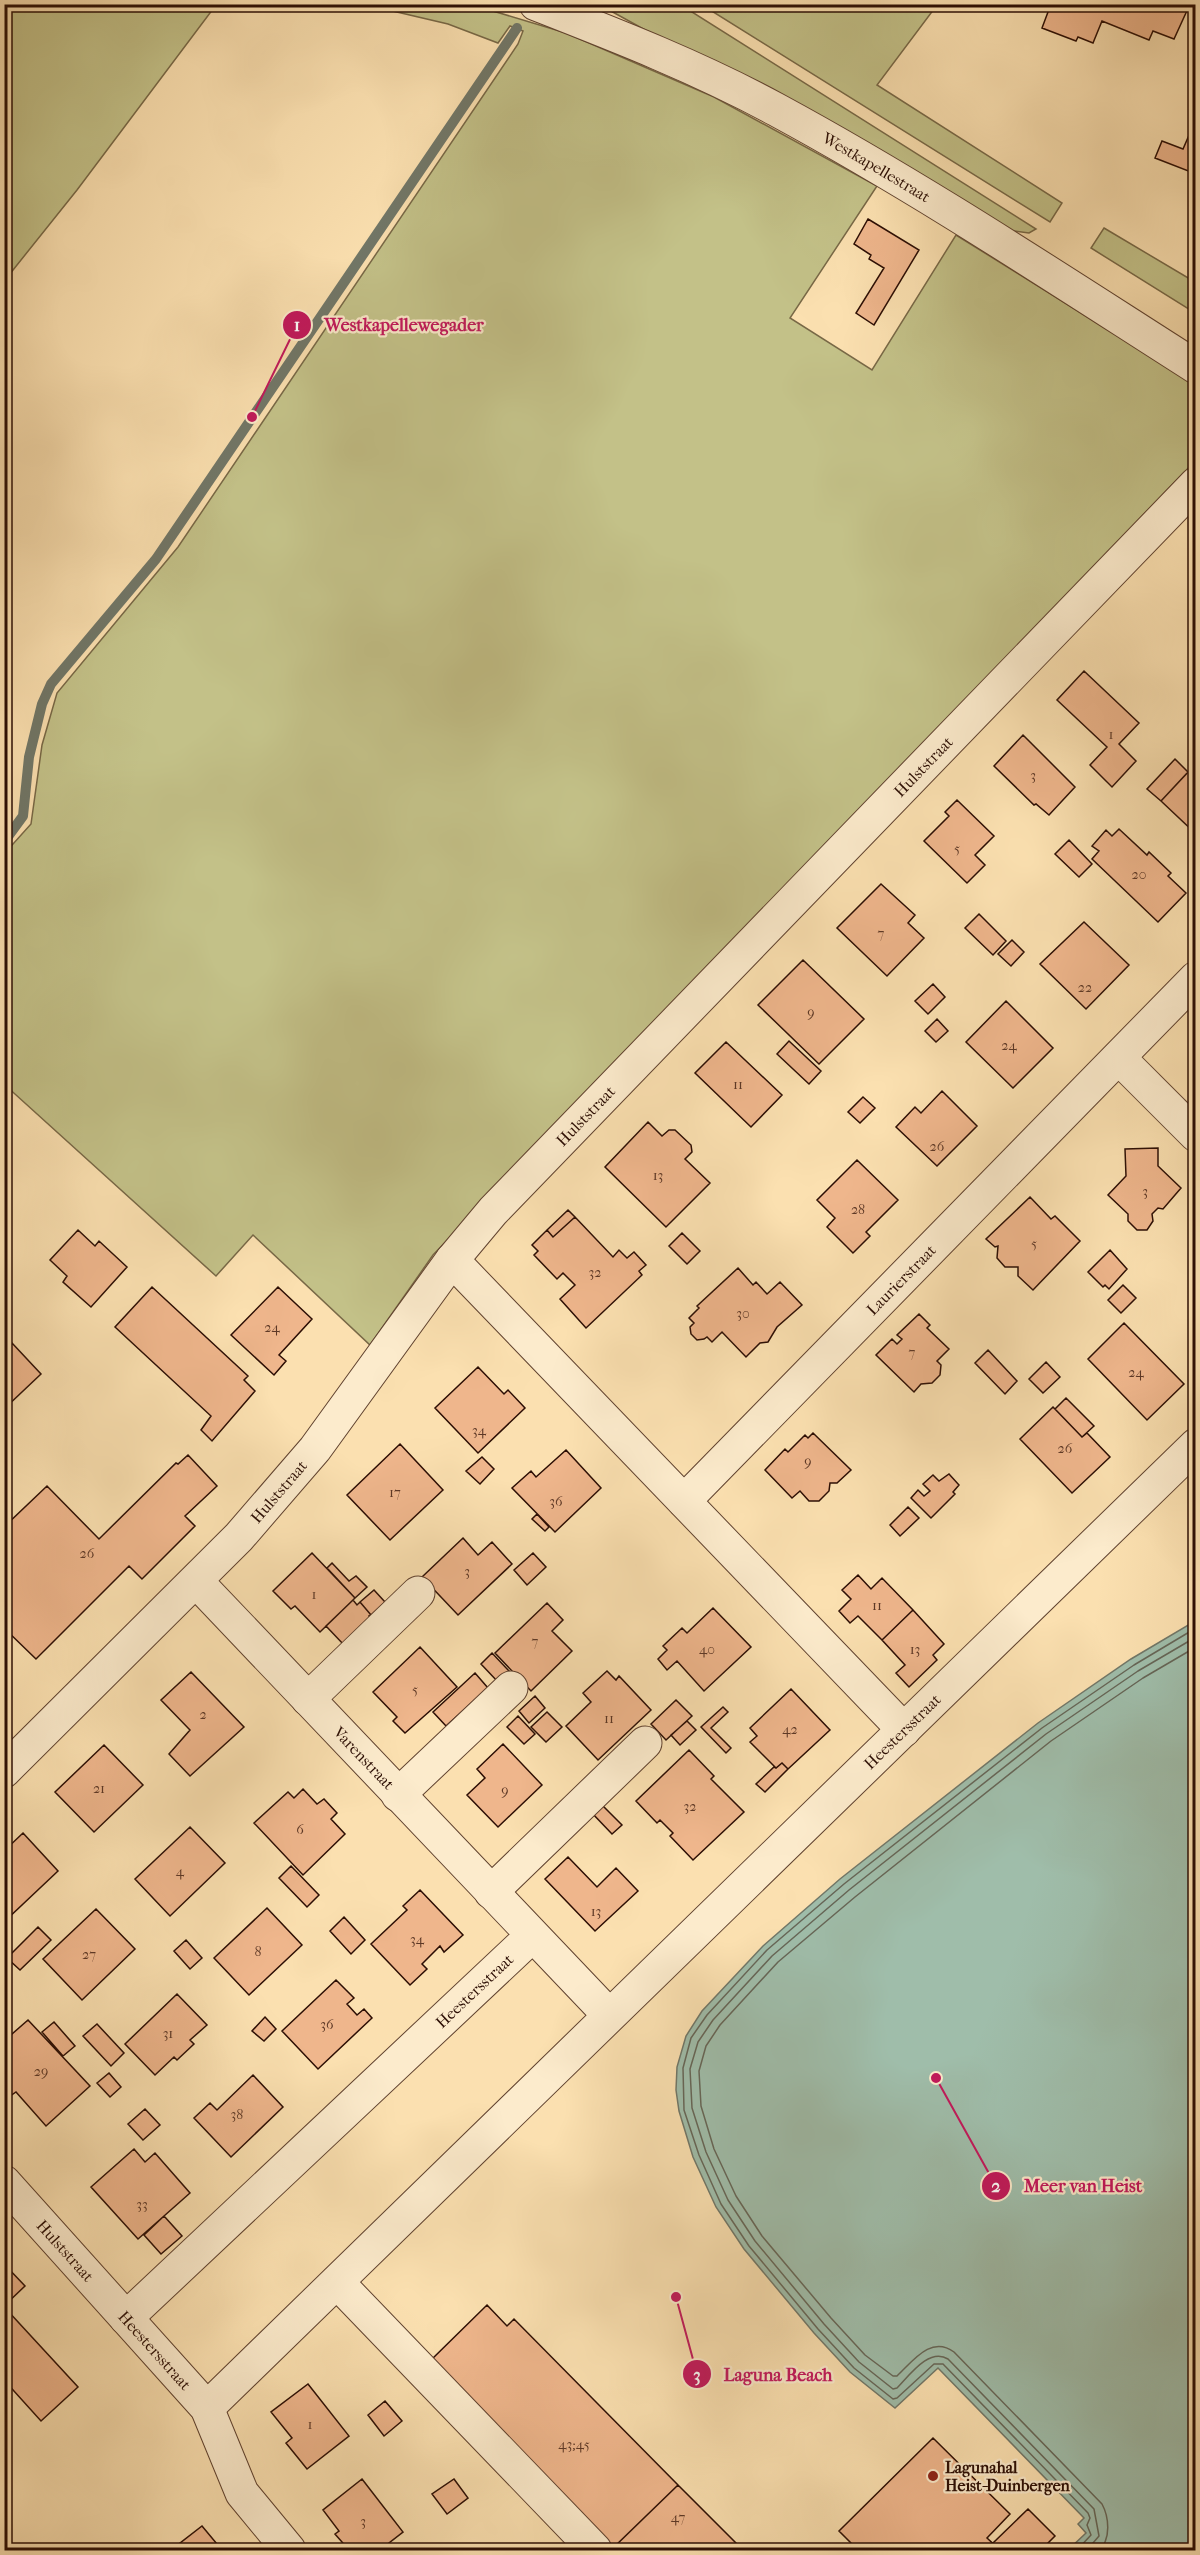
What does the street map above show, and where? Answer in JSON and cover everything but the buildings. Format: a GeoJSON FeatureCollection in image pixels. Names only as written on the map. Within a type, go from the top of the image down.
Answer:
{"type":"FeatureCollection","features":[{"type":"Feature","properties":{"kind":"street","name":"Westkapellestraat"},"geometry":{"type":"LineString","coordinates":[[536,4],[682,63],[776,110],[915,189],[1196,367]]}},
{"type":"Feature","properties":{"kind":"street","name":"Hulststraat"},"geometry":{"type":"LineString","coordinates":[[4,1771],[239,1537],[315,1449],[452,1260],[493,1211],[1196,484]]}},
{"type":"Feature","properties":{"kind":"street","name":"Laurierstraat"},"geometry":{"type":"LineString","coordinates":[[684,1501],[1196,978]]}},
{"type":"Feature","properties":{"kind":"street"},"geometry":{"type":"LineString","coordinates":[[1119,1058],[1196,1135]]}},
{"type":"Feature","properties":{"kind":"street"},"geometry":{"type":"LineString","coordinates":[[452,1260],[904,1730]]}},
{"type":"Feature","properties":{"kind":"street","name":"Heestersstraat"},"geometry":{"type":"LineString","coordinates":[[532,1936],[126,2318],[207,2408],[1196,1445]]}},
{"type":"Feature","properties":{"kind":"street","name":"Varenstraat"},"geometry":{"type":"LineString","coordinates":[[196,1581],[532,1936]]}},
{"type":"Feature","properties":{"kind":"street"},"geometry":{"type":"LineString","coordinates":[[308,1699],[418,1593]]}},
{"type":"Feature","properties":{"kind":"street"},"geometry":{"type":"LineString","coordinates":[[398,1794],[511,1688]]}},
{"type":"Feature","properties":{"kind":"street"},"geometry":{"type":"LineString","coordinates":[[490,1892],[645,1743]]}},
{"type":"Feature","properties":{"kind":"street"},"geometry":{"type":"LineString","coordinates":[[532,1936],[609,2015]]}},
{"type":"Feature","properties":{"kind":"street","name":"Hulststraat"},"geometry":{"type":"LineString","coordinates":[[4,2182],[126,2318]]}},
{"type":"Feature","properties":{"kind":"street"},"geometry":{"type":"LineString","coordinates":[[337,2282],[595,2550]]}},
{"type":"Feature","properties":{"kind":"street"},"geometry":{"type":"LineString","coordinates":[[207,2408],[242,2493],[289,2550]]}},
{"type":"Feature","properties":{"kind":"shaded area"},"geometry":{"type":"Polygon","coordinates":[[[5,4],[216,5],[77,190],[5,280],[5,4]]]}},
{"type":"Feature","properties":{"kind":"shaded area"},"geometry":{"type":"Polygon","coordinates":[[[367,5],[473,5],[566,33],[714,97],[877,186],[790,318],[872,370],[956,235],[1195,384],[1195,461],[433,1255],[370,1345],[253,1235],[216,1276],[5,1085],[4,854],[31,824],[42,745],[57,693],[178,547],[518,44],[523,31],[510,26],[498,43],[448,24],[367,5]]]}},
{"type":"Feature","properties":{"kind":"shaded area"},"geometry":{"type":"Polygon","coordinates":[[[600,5],[681,5],[1036,229],[1029,233],[1007,230],[600,5]]]}},
{"type":"Feature","properties":{"kind":"shaded area"},"geometry":{"type":"Polygon","coordinates":[[[702,5],[937,5],[877,85],[1062,203],[1050,222],[702,5]]]}},
{"type":"Feature","properties":{"kind":"shaded area"},"geometry":{"type":"Polygon","coordinates":[[[1104,228],[1195,282],[1195,313],[1091,248],[1104,228]]]}},
{"type":"Feature","properties":{"kind":"water"},"geometry":{"type":"Polygon","coordinates":[[[1195,1621],[1195,2550],[1068,2550],[1086,2533],[1078,2524],[1084,2518],[938,2368],[895,2408],[850,2372],[814,2333],[744,2249],[716,2207],[693,2157],[679,2111],[676,2090],[677,2067],[686,2036],[702,2011],[763,1946],[840,1879],[1038,1723],[1131,1659],[1195,1621]]]}},
{"type":"Feature","properties":{"kind":"waterway"},"geometry":{"type":"LineString","coordinates":[[4,842],[23,816],[29,757],[42,704],[51,684],[156,559],[517,28]]}},
{"type":"Feature","properties":{"kind":"place","name":"Westkapellewegader"},"geometry":{"type":"Point","coordinates":[252,417]}},
{"type":"Feature","properties":{"kind":"place","name":"Meer van Heist"},"geometry":{"type":"Point","coordinates":[936,2078]}},
{"type":"Feature","properties":{"kind":"place","name":"Laguna Beach"},"geometry":{"type":"Point","coordinates":[676,2297]}},
{"type":"Feature","properties":{"kind":"place","name":"Lagunahal Heist-Duinbergen"},"geometry":{"type":"Point","coordinates":[933,2476]}}]}
